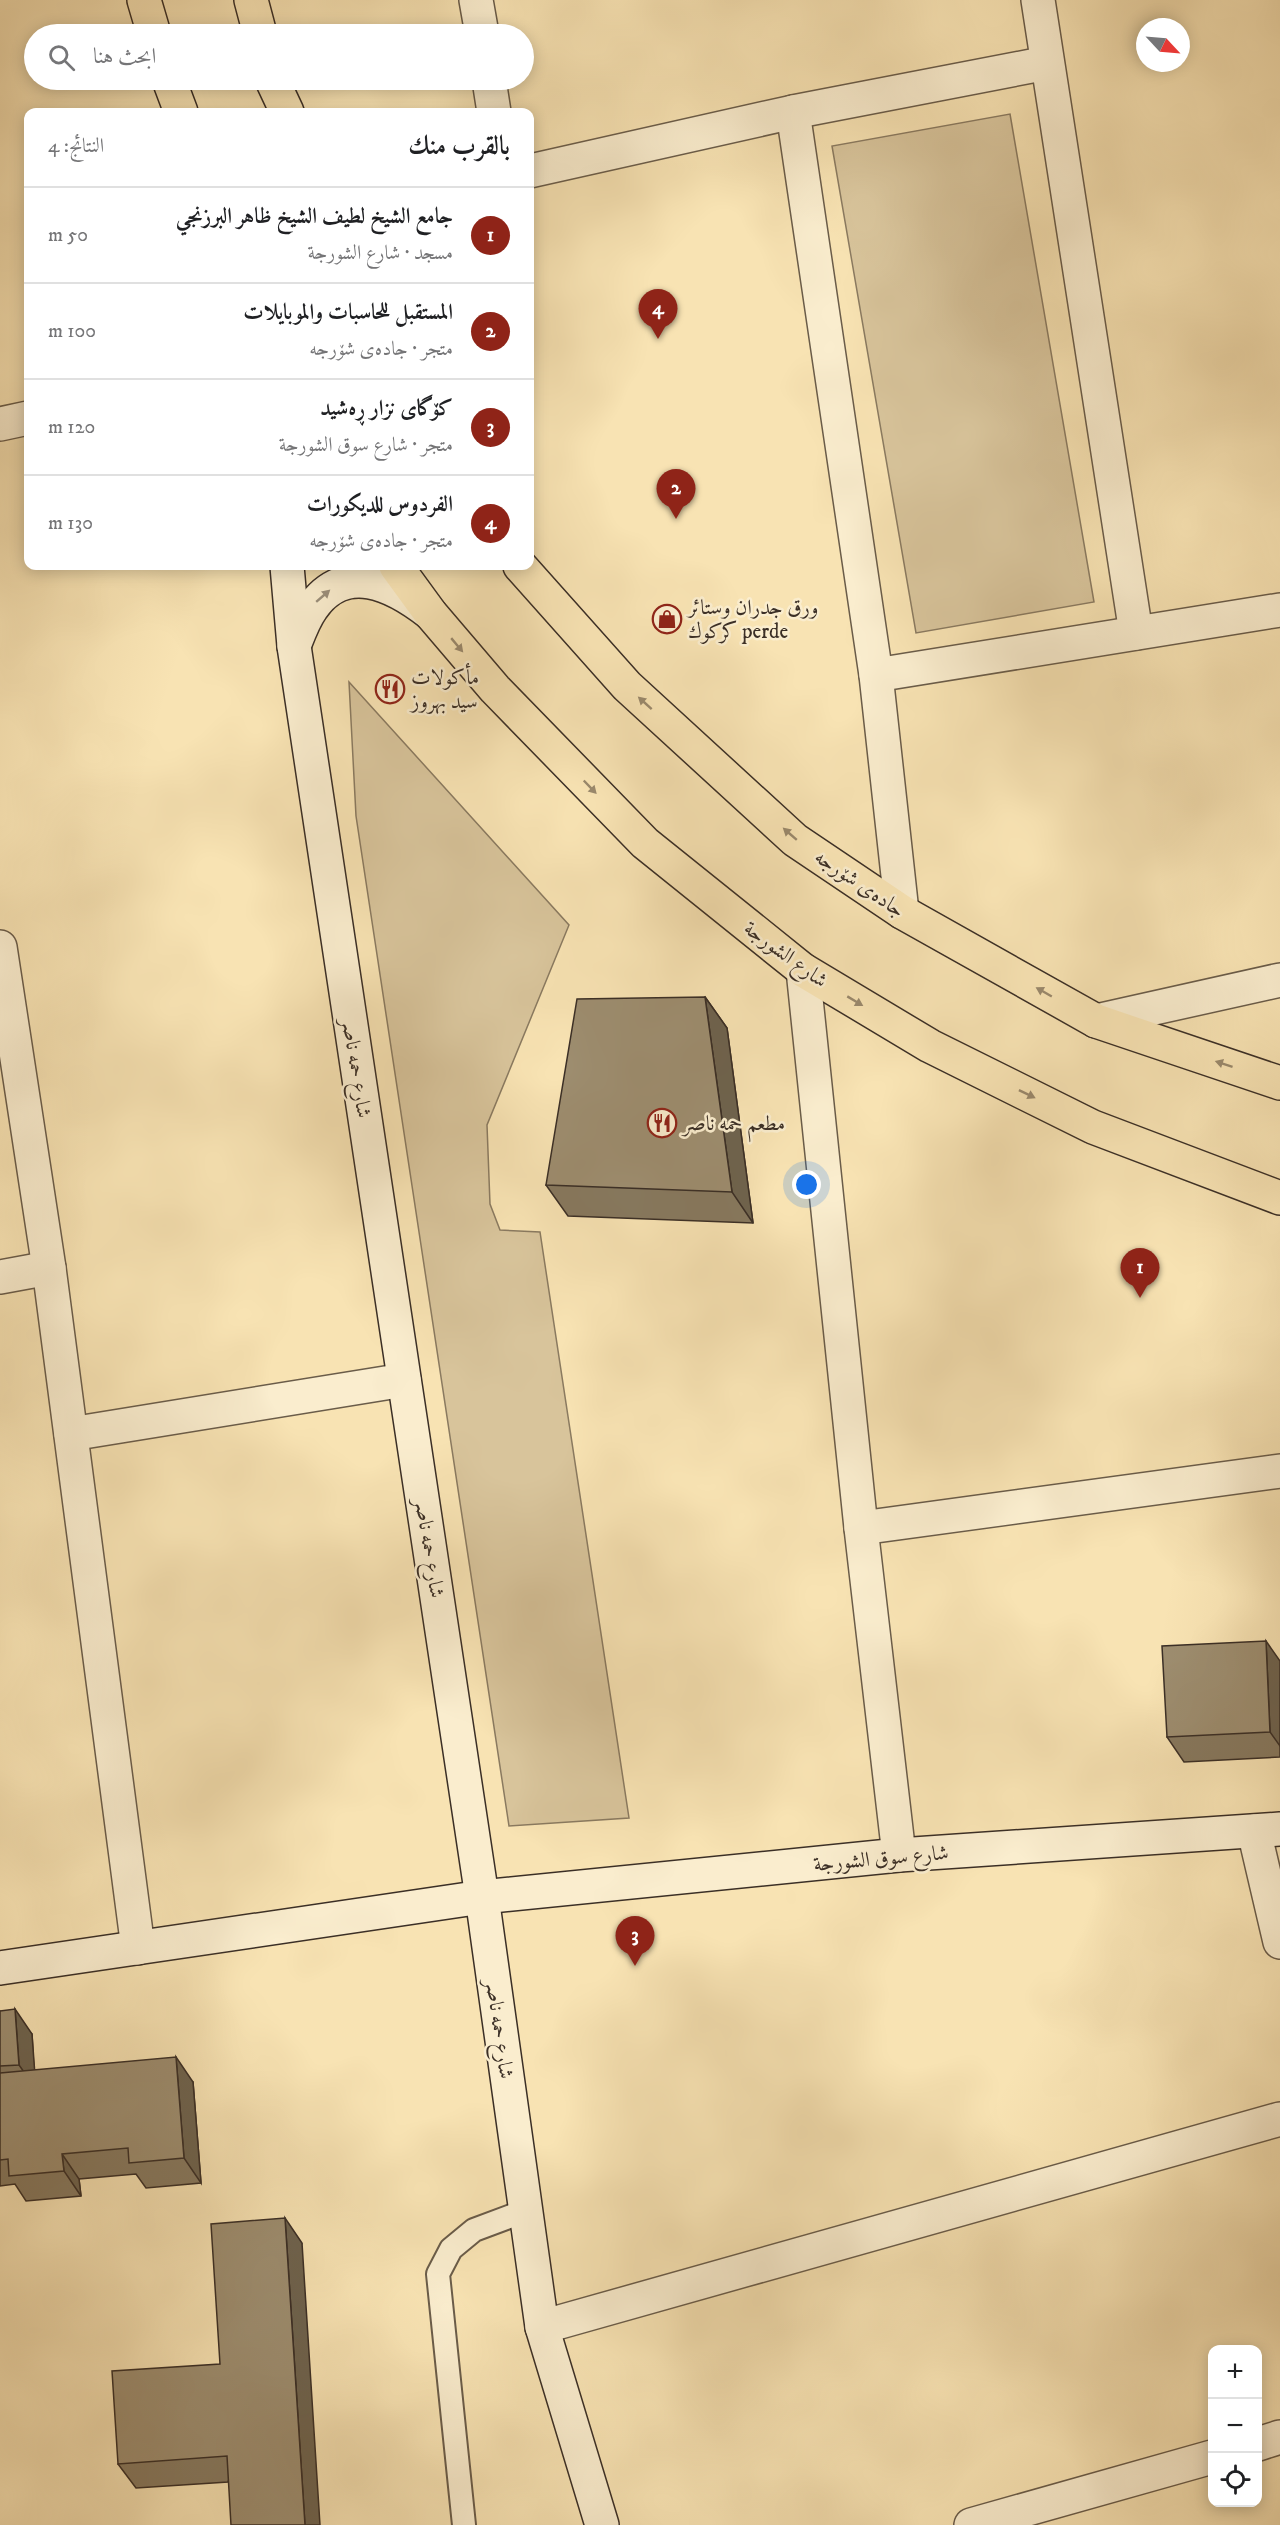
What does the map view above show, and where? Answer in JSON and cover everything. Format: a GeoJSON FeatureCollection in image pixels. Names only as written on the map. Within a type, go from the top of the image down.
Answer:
{"type":"FeatureCollection","features":[{"type":"Feature","properties":{"kind":"main road"},"geometry":{"type":"LineString","coordinates":[[144,0],[151,24]]}},
{"type":"Feature","properties":{"kind":"main road"},"geometry":{"type":"LineString","coordinates":[[251,0],[257,24]]}},
{"type":"Feature","properties":{"kind":"main road"},"geometry":{"type":"LineString","coordinates":[[173,90],[180,108]]}},
{"type":"Feature","properties":{"kind":"main road"},"geometry":{"type":"LineString","coordinates":[[277,90],[285,108]]}},
{"type":"Feature","properties":{"kind":"main road","name":"شارع الشورجة"},"geometry":{"type":"LineString","coordinates":[[399,570],[431,614],[495,689],[645,843],[803,970],[930,1046],[1093,1127],[1279,1199]]}},
{"type":"Feature","properties":{"kind":"main road","name":"جادەی شۆرجە"},"geometry":{"type":"LineString","coordinates":[[524,570],[627,686],[795,840],[902,912],[1096,1022],[1280,1083]]}},
{"type":"Feature","properties":{"kind":"street"},"geometry":{"type":"LineString","coordinates":[[476,0],[480,24]]}},
{"type":"Feature","properties":{"kind":"street"},"geometry":{"type":"LineString","coordinates":[[1038,0],[1136,633]]}},
{"type":"Feature","properties":{"kind":"street"},"geometry":{"type":"LineString","coordinates":[[534,170],[793,112],[1047,63]]}},
{"type":"Feature","properties":{"kind":"street"},"geometry":{"type":"LineString","coordinates":[[491,90],[493,108]]}},
{"type":"Feature","properties":{"kind":"street"},"geometry":{"type":"LineString","coordinates":[[793,112],[876,675],[902,912]]}},
{"type":"Feature","properties":{"kind":"street"},"geometry":{"type":"LineString","coordinates":[[0,424],[24,419]]}},
{"type":"Feature","properties":{"kind":"street","name":"شارع حمه ناصر"},"geometry":{"type":"LineString","coordinates":[[287,570],[294,646],[482,1897],[542,2327],[602,2525]]}},
{"type":"Feature","properties":{"kind":"street"},"geometry":{"type":"LineString","coordinates":[[294,646],[304,621],[320,598],[338,585],[349,582],[371,581],[393,588],[431,614]]}},
{"type":"Feature","properties":{"kind":"street"},"geometry":{"type":"LineString","coordinates":[[876,675],[1280,610]]}},
{"type":"Feature","properties":{"kind":"street"},"geometry":{"type":"LineString","coordinates":[[0,948],[49,1268],[138,1948]]}},
{"type":"Feature","properties":{"kind":"street"},"geometry":{"type":"LineString","coordinates":[[803,970],[861,1528],[899,1855]]}},
{"type":"Feature","properties":{"kind":"street"},"geometry":{"type":"LineString","coordinates":[[1096,1022],[1280,980]]}},
{"type":"Feature","properties":{"kind":"street"},"geometry":{"type":"LineString","coordinates":[[0,1277],[49,1268]]}},
{"type":"Feature","properties":{"kind":"street"},"geometry":{"type":"LineString","coordinates":[[71,1434],[404,1380]]}},
{"type":"Feature","properties":{"kind":"street"},"geometry":{"type":"LineString","coordinates":[[861,1528],[1280,1471]]}},
{"type":"Feature","properties":{"kind":"street"},"geometry":{"type":"LineString","coordinates":[[1267,1830],[1280,1942]]}},
{"type":"Feature","properties":{"kind":"street","name":"شارع سوق الشورجة"},"geometry":{"type":"LineString","coordinates":[[0,1968],[482,1897],[899,1855],[1267,1830]]}},
{"type":"Feature","properties":{"kind":"street"},"geometry":{"type":"LineString","coordinates":[[542,2327],[1280,2119]]}},
{"type":"Feature","properties":{"kind":"street"},"geometry":{"type":"LineString","coordinates":[[1262,2442],[1280,2437]]}},
{"type":"Feature","properties":{"kind":"street"},"geometry":{"type":"LineString","coordinates":[[971,2525],[1208,2458]]}},
{"type":"Feature","properties":{"kind":"lane"},"geometry":{"type":"LineString","coordinates":[[464,2525],[438,2274],[451,2249],[474,2230],[525,2211]]}},
{"type":"Feature","properties":{"kind":"shaded area"},"geometry":{"type":"Polygon","coordinates":[[[1010,114],[1094,602],[916,633],[832,146],[1010,114]]]}},
{"type":"Feature","properties":{"kind":"shaded area"},"geometry":{"type":"Polygon","coordinates":[[[349,682],[569,925],[487,1125],[490,1204],[500,1230],[540,1232],[629,1818],[509,1826],[356,816],[349,682]]]}},
{"type":"Feature","properties":{"kind":"building","name":"مطعم حمه ناصر"},"geometry":{"type":"Polygon","coordinates":[[[705,997],[732,1192],[546,1185],[577,999],[705,997]]]}},
{"type":"Feature","properties":{"kind":"building"},"geometry":{"type":"Polygon","coordinates":[[[1266,1641],[1270,1732],[1167,1737],[1162,1646],[1266,1641]]]}},
{"type":"Feature","properties":{"kind":"building"},"geometry":{"type":"Polygon","coordinates":[[[15,2009],[19,2065],[0,2066],[0,2011],[15,2009]]]}},
{"type":"Feature","properties":{"kind":"building"},"geometry":{"type":"Polygon","coordinates":[[[176,2057],[184,2158],[129,2163],[128,2148],[62,2154],[64,2171],[9,2176],[8,2159],[0,2160],[0,2073],[176,2057]]]}},
{"type":"Feature","properties":{"kind":"building"},"geometry":{"type":"Polygon","coordinates":[[[285,2218],[305,2525],[231,2525],[227,2456],[118,2464],[112,2371],[220,2364],[211,2224],[285,2218]]]}},
{"type":"Feature","properties":{"kind":"place","name":"الفردوس للديكورات"},"geometry":{"type":"Point","coordinates":[658,339]}},
{"type":"Feature","properties":{"kind":"place","name":"المستقبل للحاسبات والموبايلات"},"geometry":{"type":"Point","coordinates":[676,519]}},
{"type":"Feature","properties":{"kind":"place","name":"ورق جدران وستائر كركوك perde"},"geometry":{"type":"Point","coordinates":[667,619]}},
{"type":"Feature","properties":{"kind":"place","name":"مأكولات سيد بهروز"},"geometry":{"type":"Point","coordinates":[390,689]}},
{"type":"Feature","properties":{"kind":"place","name":"مطعم حمه ناصر"},"geometry":{"type":"Point","coordinates":[662,1123]}},
{"type":"Feature","properties":{"kind":"place","name":"جامع الشيخ لطيف الشيخ ظاهر البرزنجي"},"geometry":{"type":"Point","coordinates":[1140,1298]}},
{"type":"Feature","properties":{"kind":"place","name":"کۆگای نزار ڕەشید"},"geometry":{"type":"Point","coordinates":[635,1966]}}]}
